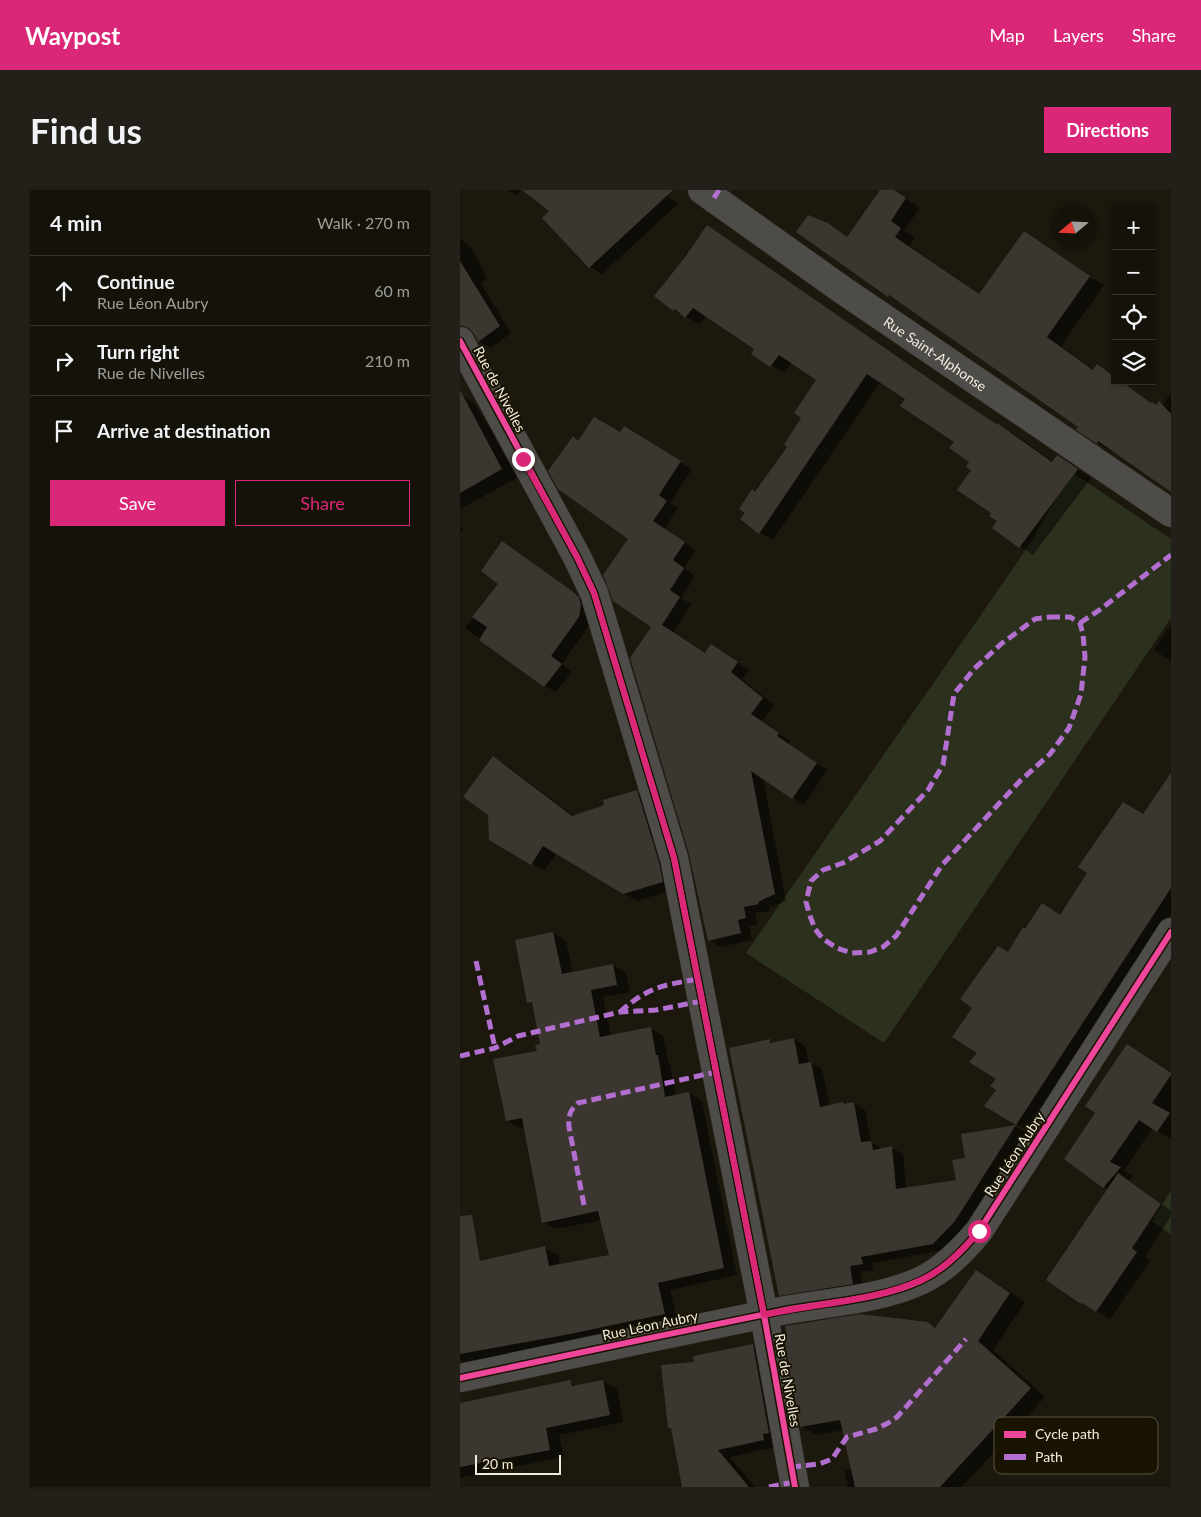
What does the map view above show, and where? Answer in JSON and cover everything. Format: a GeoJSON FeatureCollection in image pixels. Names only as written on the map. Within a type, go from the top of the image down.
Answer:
{"type":"FeatureCollection","features":[{"type":"Feature","properties":{"kind":"street","name":"Rue Saint-Alphonse"},"geometry":{"type":"LineString","coordinates":[[702,190],[844,291],[1171,514]]}},
{"type":"Feature","properties":{"kind":"street","name":"Rue de Nivelles"},"geometry":{"type":"LineString","coordinates":[[460,341],[577,557],[594,593],[674,858],[764,1315],[795,1487]]}},
{"type":"Feature","properties":{"kind":"street","name":"Rue Léon Aubry"},"geometry":{"type":"LineString","coordinates":[[460,1378],[764,1315],[875,1295],[922,1280],[944,1266],[964,1249],[979,1231],[1171,932]]}},
{"type":"Feature","properties":{"kind":"green space"},"geometry":{"type":"Polygon","coordinates":[[[1073,473],[1171,539],[1171,618],[884,1043],[746,953],[1029,545],[1073,473]]]}},
{"type":"Feature","properties":{"kind":"green space"},"geometry":{"type":"Polygon","coordinates":[[[1171,1190],[1171,1235],[1152,1221],[1171,1190]]]}},
{"type":"Feature","properties":{"kind":"building"},"geometry":{"type":"Polygon","coordinates":[[[522,190],[673,190],[589,268],[542,218],[549,211],[522,190]]]}},
{"type":"Feature","properties":{"kind":"building"},"geometry":{"type":"Polygon","coordinates":[[[880,190],[894,190],[906,198],[891,221],[901,228],[895,237],[979,294],[1024,231],[1090,276],[1047,337],[1093,370],[1097,364],[1111,374],[1111,385],[1126,385],[1151,403],[1156,405],[1159,401],[1171,414],[1171,492],[1098,441],[1097,444],[1076,430],[1078,427],[796,232],[808,215],[828,223],[847,237],[880,190]]]}},
{"type":"Feature","properties":{"kind":"building"},"geometry":{"type":"Polygon","coordinates":[[[707,225],[1052,462],[1057,455],[1078,469],[1019,548],[992,528],[997,521],[989,516],[991,513],[957,490],[971,470],[966,467],[969,462],[949,448],[954,442],[900,406],[905,399],[867,374],[759,534],[740,519],[745,513],[739,509],[752,489],[755,492],[787,447],[784,445],[801,418],[794,413],[816,380],[779,355],[770,367],[751,354],[754,349],[693,308],[685,318],[675,309],[673,311],[654,296],[686,256],[707,225]]]}},
{"type":"Feature","properties":{"kind":"building"},"geometry":{"type":"Polygon","coordinates":[[[460,261],[500,326],[478,342],[469,328],[460,325],[460,261]]]}},
{"type":"Feature","properties":{"kind":"building"},"geometry":{"type":"Polygon","coordinates":[[[460,390],[502,469],[460,493],[460,390]]]}},
{"type":"Feature","properties":{"kind":"building"},"geometry":{"type":"Polygon","coordinates":[[[594,417],[620,432],[624,426],[681,461],[659,495],[667,501],[653,521],[685,542],[673,560],[684,568],[670,590],[680,597],[662,625],[705,653],[711,644],[738,662],[731,672],[763,698],[751,714],[779,733],[777,736],[817,763],[792,799],[751,771],[775,894],[758,902],[759,904],[744,907],[746,918],[738,920],[741,933],[708,941],[689,854],[630,658],[651,627],[613,601],[603,575],[628,539],[558,489],[548,471],[573,436],[578,441],[594,417]]]}},
{"type":"Feature","properties":{"kind":"building"},"geometry":{"type":"Polygon","coordinates":[[[502,541],[579,597],[581,605],[579,617],[551,656],[562,664],[544,687],[479,640],[487,627],[472,617],[498,584],[481,571],[502,541]]]}},
{"type":"Feature","properties":{"kind":"building"},"geometry":{"type":"Polygon","coordinates":[[[493,756],[572,816],[604,805],[603,800],[637,790],[659,862],[663,882],[623,894],[543,846],[531,865],[489,840],[488,815],[463,797],[493,756]]]}},
{"type":"Feature","properties":{"kind":"building"},"geometry":{"type":"Polygon","coordinates":[[[1171,773],[1171,888],[1016,1125],[984,1106],[996,1090],[990,1086],[996,1079],[969,1062],[977,1053],[952,1037],[972,1008],[960,999],[998,946],[1008,952],[1023,927],[1025,929],[1042,903],[1060,915],[1087,873],[1078,867],[1123,802],[1143,814],[1171,773]]]}},
{"type":"Feature","properties":{"kind":"building"},"geometry":{"type":"Polygon","coordinates":[[[553,932],[562,974],[613,964],[617,985],[591,990],[600,1037],[651,1027],[665,1097],[689,1092],[724,1268],[658,1283],[665,1314],[460,1354],[460,1216],[472,1215],[480,1261],[545,1246],[549,1266],[609,1255],[598,1211],[542,1223],[522,1118],[506,1121],[493,1059],[537,1051],[535,1045],[540,1044],[532,1002],[527,1003],[515,940],[553,932]]]}},
{"type":"Feature","properties":{"kind":"building"},"geometry":{"type":"Polygon","coordinates":[[[794,1038],[799,1064],[811,1062],[820,1107],[843,1102],[844,1104],[854,1102],[861,1142],[871,1141],[873,1150],[892,1146],[896,1189],[956,1180],[952,1160],[965,1158],[961,1134],[1016,1125],[955,1221],[933,1244],[861,1257],[863,1264],[850,1266],[853,1284],[779,1296],[729,1048],[770,1039],[770,1043],[794,1038]]]}},
{"type":"Feature","properties":{"kind":"building"},"geometry":{"type":"Polygon","coordinates":[[[1127,1044],[1171,1073],[1152,1103],[1170,1113],[1157,1132],[1139,1120],[1110,1162],[1121,1167],[1103,1188],[1064,1159],[1095,1113],[1085,1106],[1127,1044]]]}},
{"type":"Feature","properties":{"kind":"building"},"geometry":{"type":"Polygon","coordinates":[[[1118,1173],[1161,1204],[1132,1248],[1137,1252],[1096,1312],[1046,1280],[1118,1173]]]}},
{"type":"Feature","properties":{"kind":"building"},"geometry":{"type":"Polygon","coordinates":[[[976,1270],[1010,1293],[978,1341],[1031,1388],[1004,1417],[994,1417],[994,1428],[940,1487],[855,1487],[840,1420],[800,1427],[784,1338],[787,1338],[785,1326],[860,1314],[928,1322],[935,1328],[976,1270]]]}},
{"type":"Feature","properties":{"kind":"building"},"geometry":{"type":"Polygon","coordinates":[[[753,1344],[769,1433],[763,1434],[764,1440],[718,1450],[749,1487],[682,1487],[671,1428],[668,1428],[661,1365],[694,1362],[693,1356],[753,1344]]]}},
{"type":"Feature","properties":{"kind":"building"},"geometry":{"type":"Polygon","coordinates":[[[570,1380],[572,1386],[603,1380],[610,1415],[546,1428],[550,1450],[460,1467],[460,1403],[570,1380]]]}},
{"type":"Feature","properties":{"kind":"marked path"},"geometry":{"type":"LineString","coordinates":[[714,198],[719,190]]}},
{"type":"Feature","properties":{"kind":"marked path"},"geometry":{"type":"LineString","coordinates":[[1080,623],[1171,555]]}},
{"type":"Feature","properties":{"kind":"marked path"},"geometry":{"type":"LineString","coordinates":[[1050,617],[1070,617],[1080,623],[1083,634],[1085,657],[1081,694],[1069,728],[1050,754],[1021,780],[942,865],[896,936],[883,947],[870,952],[851,953],[837,948],[823,939],[815,929],[806,902],[811,881],[823,870],[843,863],[880,841],[928,790],[943,765],[954,694],[974,669],[1001,644],[1035,619],[1050,617]]}},
{"type":"Feature","properties":{"kind":"marked path"},"geometry":{"type":"LineString","coordinates":[[476,961],[495,1048]]}},
{"type":"Feature","properties":{"kind":"marked path"},"geometry":{"type":"LineString","coordinates":[[620,1012],[634,1000],[650,991],[698,979]]}},
{"type":"Feature","properties":{"kind":"marked path"},"geometry":{"type":"LineString","coordinates":[[460,1056],[495,1048],[518,1036],[620,1012],[656,1010],[702,1001]]}},
{"type":"Feature","properties":{"kind":"marked path"},"geometry":{"type":"LineString","coordinates":[[584,1205],[569,1127],[570,1114],[575,1106],[578,1103],[716,1072]]}},
{"type":"Feature","properties":{"kind":"marked path"},"geometry":{"type":"LineString","coordinates":[[791,1467],[819,1464],[832,1459],[847,1437],[876,1429],[897,1417],[966,1339]]}},
{"type":"Feature","properties":{"kind":"marked path"},"geometry":{"type":"LineString","coordinates":[[769,1487],[794,1482]]}},
{"type":"Feature","properties":{"kind":"cycle path"},"geometry":{"type":"LineString","coordinates":[[460,341],[577,557],[594,593],[674,858],[764,1315],[795,1487]]}},
{"type":"Feature","properties":{"kind":"cycle path"},"geometry":{"type":"LineString","coordinates":[[460,1378],[786,1310],[873,1296],[890,1292],[930,1276],[953,1258],[979,1231],[1171,932]]}},
{"type":"Feature","properties":{"kind":"route"},"geometry":{"type":"LineString","coordinates":[[523,459],[577,557],[594,593],[674,858],[764,1315],[875,1295],[922,1280],[944,1266],[964,1249],[979,1231]]}}]}
